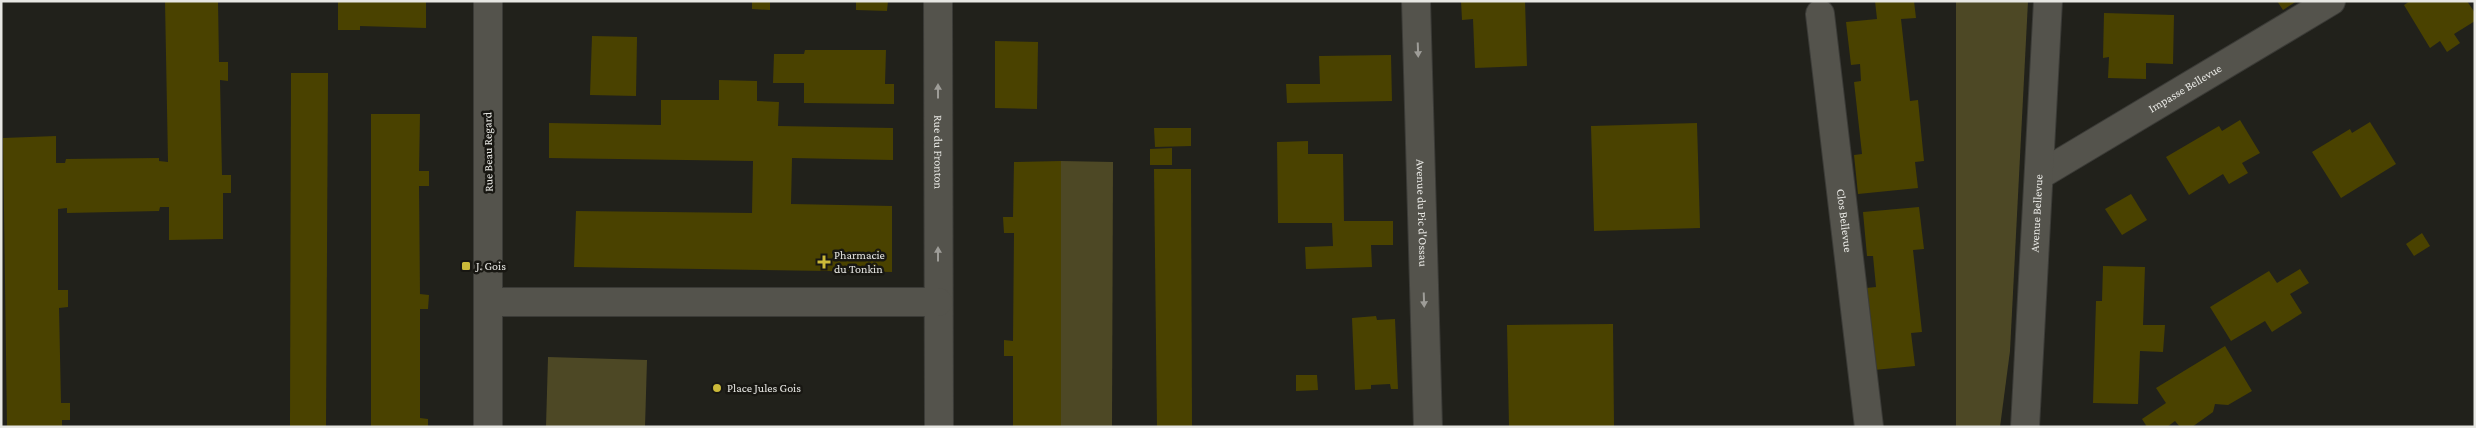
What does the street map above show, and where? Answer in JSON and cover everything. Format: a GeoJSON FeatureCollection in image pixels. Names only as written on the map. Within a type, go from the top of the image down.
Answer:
{"type":"FeatureCollection","features":[{"type":"Feature","properties":{"kind":"street","name":"Rue Beau Regard"},"geometry":{"type":"LineString","coordinates":[[488,1],[489,302]]}},
{"type":"Feature","properties":{"kind":"street","name":"Rue du Fronton"},"geometry":{"type":"LineString","coordinates":[[938,1],[938,302]]}},
{"type":"Feature","properties":{"kind":"street","name":"Avenue du Pic d'Ossau"},"geometry":{"type":"LineString","coordinates":[[1416,1],[1428,427]]}},
{"type":"Feature","properties":{"kind":"street","name":"Avenue Bellevue"},"geometry":{"type":"LineString","coordinates":[[2025,427],[2048,1]]}},
{"type":"Feature","properties":{"kind":"street","name":"Impasse Bellevue"},"geometry":{"type":"LineString","coordinates":[[2040,175],[2330,1]]}},
{"type":"Feature","properties":{"kind":"street","name":"Clos Bellevue"},"geometry":{"type":"LineString","coordinates":[[1820,14],[1869,427]]}},
{"type":"Feature","properties":{"kind":"street"},"geometry":{"type":"LineString","coordinates":[[488,427],[489,302],[938,302],[939,427]]}},
{"type":"Feature","properties":{"kind":"shaded area"},"geometry":{"type":"Polygon","coordinates":[[[1956,1],[2028,1],[2010,351],[2000,427],[1956,427],[1956,1]]]}},
{"type":"Feature","properties":{"kind":"shaded area"},"geometry":{"type":"Polygon","coordinates":[[[1061,161],[1113,162],[1112,427],[1061,427],[1061,161]]]}},
{"type":"Feature","properties":{"kind":"shaded area"},"geometry":{"type":"Polygon","coordinates":[[[548,357],[647,360],[645,427],[546,427],[548,357]]]}},
{"type":"Feature","properties":{"kind":"building"},"geometry":{"type":"Polygon","coordinates":[[[165,1],[218,1],[219,62],[228,62],[228,81],[220,80],[222,175],[231,175],[231,193],[223,193],[223,239],[169,240],[169,207],[160,207],[159,211],[67,213],[67,208],[58,209],[58,290],[68,290],[68,307],[59,308],[61,403],[70,403],[70,420],[62,420],[62,427],[7,427],[3,138],[56,136],[56,163],[65,163],[66,159],[159,158],[159,161],[168,162],[165,1]]]}},
{"type":"Feature","properties":{"kind":"building"},"geometry":{"type":"Polygon","coordinates":[[[338,1],[426,1],[426,28],[360,26],[360,30],[338,30],[338,1]]]}},
{"type":"Feature","properties":{"kind":"building"},"geometry":{"type":"Polygon","coordinates":[[[752,1],[770,1],[770,10],[752,9],[752,1]]]}},
{"type":"Feature","properties":{"kind":"building"},"geometry":{"type":"Polygon","coordinates":[[[856,1],[888,1],[887,11],[856,10],[856,1]]]}},
{"type":"Feature","properties":{"kind":"building"},"geometry":{"type":"Polygon","coordinates":[[[1461,1],[1525,1],[1527,66],[1475,68],[1473,19],[1462,20],[1461,1]]]}},
{"type":"Feature","properties":{"kind":"building"},"geometry":{"type":"Polygon","coordinates":[[[1875,1],[1914,1],[1916,18],[1901,19],[1910,101],[1918,100],[1924,161],[1915,162],[1918,188],[1858,194],[1854,155],[1862,154],[1854,82],[1861,81],[1860,64],[1851,65],[1846,22],[1877,19],[1875,1]]]}},
{"type":"Feature","properties":{"kind":"building"},"geometry":{"type":"Polygon","coordinates":[[[2277,1],[2297,1],[2283,10],[2277,1]]]}},
{"type":"Feature","properties":{"kind":"building"},"geometry":{"type":"Polygon","coordinates":[[[2410,1],[2467,1],[2475,13],[2475,21],[2454,34],[2460,43],[2447,52],[2440,41],[2430,48],[2404,5],[2410,1]]]}},
{"type":"Feature","properties":{"kind":"building"},"geometry":{"type":"Polygon","coordinates":[[[2104,13],[2174,15],[2173,64],[2146,63],[2146,79],[2108,78],[2109,57],[2103,58],[2104,13]]]}},
{"type":"Feature","properties":{"kind":"building"},"geometry":{"type":"Polygon","coordinates":[[[592,36],[637,37],[636,96],[590,95],[592,36]]]}},
{"type":"Feature","properties":{"kind":"building"},"geometry":{"type":"Polygon","coordinates":[[[995,41],[1038,42],[1037,109],[995,108],[995,41]]]}},
{"type":"Feature","properties":{"kind":"building"},"geometry":{"type":"Polygon","coordinates":[[[805,50],[886,50],[885,84],[894,84],[894,104],[804,103],[804,83],[773,83],[774,54],[804,54],[805,50]]]}},
{"type":"Feature","properties":{"kind":"building"},"geometry":{"type":"Polygon","coordinates":[[[1391,55],[1392,101],[1287,103],[1286,84],[1320,84],[1319,56],[1391,55]]]}},
{"type":"Feature","properties":{"kind":"building"},"geometry":{"type":"Polygon","coordinates":[[[291,73],[328,73],[326,427],[290,427],[291,73]]]}},
{"type":"Feature","properties":{"kind":"building"},"geometry":{"type":"Polygon","coordinates":[[[719,80],[757,81],[757,101],[779,102],[778,126],[893,128],[893,160],[792,158],[791,204],[892,206],[892,272],[574,267],[576,211],[752,213],[753,161],[549,158],[549,123],[661,125],[661,100],[719,100],[719,80]]]}},
{"type":"Feature","properties":{"kind":"building"},"geometry":{"type":"Polygon","coordinates":[[[371,114],[420,114],[419,171],[429,171],[429,186],[419,186],[420,294],[429,295],[428,309],[420,309],[420,418],[428,419],[428,427],[371,427],[371,114]]]}},
{"type":"Feature","properties":{"kind":"building"},"geometry":{"type":"Polygon","coordinates":[[[2240,120],[2260,153],[2242,163],[2248,173],[2229,184],[2223,174],[2189,195],[2166,157],[2219,126],[2222,131],[2240,120]]]}},
{"type":"Feature","properties":{"kind":"building"},"geometry":{"type":"Polygon","coordinates":[[[2370,122],[2396,164],[2341,198],[2312,152],[2350,129],[2352,133],[2370,122]]]}},
{"type":"Feature","properties":{"kind":"building"},"geometry":{"type":"Polygon","coordinates":[[[1697,123],[1700,228],[1594,231],[1591,126],[1697,123]]]}},
{"type":"Feature","properties":{"kind":"building"},"geometry":{"type":"Polygon","coordinates":[[[1154,128],[1191,128],[1191,146],[1155,147],[1154,128]]]}},
{"type":"Feature","properties":{"kind":"building"},"geometry":{"type":"Polygon","coordinates":[[[1308,141],[1308,154],[1343,154],[1344,221],[1393,221],[1393,245],[1371,245],[1372,267],[1306,269],[1305,247],[1333,246],[1332,223],[1278,223],[1277,142],[1308,141]]]}},
{"type":"Feature","properties":{"kind":"building"},"geometry":{"type":"Polygon","coordinates":[[[1172,148],[1172,165],[1150,165],[1150,149],[1172,148]]]}},
{"type":"Feature","properties":{"kind":"building"},"geometry":{"type":"Polygon","coordinates":[[[1061,161],[1061,427],[1013,427],[1013,356],[1004,356],[1004,340],[1013,341],[1014,233],[1004,233],[1003,217],[1013,217],[1014,162],[1061,161]]]}},
{"type":"Feature","properties":{"kind":"building"},"geometry":{"type":"Polygon","coordinates":[[[1154,169],[1191,169],[1192,427],[1157,427],[1154,169]]]}},
{"type":"Feature","properties":{"kind":"building"},"geometry":{"type":"Polygon","coordinates":[[[2131,194],[2147,220],[2122,235],[2105,209],[2131,194]]]}},
{"type":"Feature","properties":{"kind":"building"},"geometry":{"type":"Polygon","coordinates":[[[1919,207],[1924,249],[1913,250],[1922,332],[1911,333],[1915,366],[1874,370],[1866,288],[1876,287],[1873,256],[1867,256],[1863,212],[1919,207]]]}},
{"type":"Feature","properties":{"kind":"building"},"geometry":{"type":"Polygon","coordinates":[[[2422,233],[2430,246],[2414,256],[2406,244],[2422,233]]]}},
{"type":"Feature","properties":{"kind":"building"},"geometry":{"type":"Polygon","coordinates":[[[2103,266],[2145,267],[2143,325],[2165,325],[2163,352],[2140,351],[2138,404],[2093,403],[2096,301],[2102,301],[2103,266]]]}},
{"type":"Feature","properties":{"kind":"building"},"geometry":{"type":"Polygon","coordinates":[[[2300,269],[2309,283],[2290,294],[2302,313],[2272,332],[2265,321],[2231,341],[2210,307],[2269,271],[2277,283],[2300,269]]]}},
{"type":"Feature","properties":{"kind":"building"},"geometry":{"type":"Polygon","coordinates":[[[1376,316],[1377,320],[1395,319],[1398,389],[1391,389],[1390,384],[1371,385],[1371,389],[1355,390],[1352,318],[1376,316]]]}},
{"type":"Feature","properties":{"kind":"building"},"geometry":{"type":"Polygon","coordinates":[[[1613,324],[1614,427],[1509,427],[1507,325],[1613,324]]]}},
{"type":"Feature","properties":{"kind":"building"},"geometry":{"type":"Polygon","coordinates":[[[2225,346],[2252,391],[2228,405],[2215,404],[2213,412],[2192,427],[2180,427],[2175,421],[2167,427],[2147,427],[2142,419],[2166,403],[2156,388],[2225,346]]]}},
{"type":"Feature","properties":{"kind":"building"},"geometry":{"type":"Polygon","coordinates":[[[1296,375],[1317,375],[1318,390],[1296,391],[1296,375]]]}},
{"type":"Feature","properties":{"kind":"place","name":"Pharmacie du Tonkin"},"geometry":{"type":"Point","coordinates":[824,262]}},
{"type":"Feature","properties":{"kind":"place","name":"J. Gois"},"geometry":{"type":"Point","coordinates":[466,266]}},
{"type":"Feature","properties":{"kind":"place","name":"Place Jules Gois"},"geometry":{"type":"Point","coordinates":[717,388]}}]}
